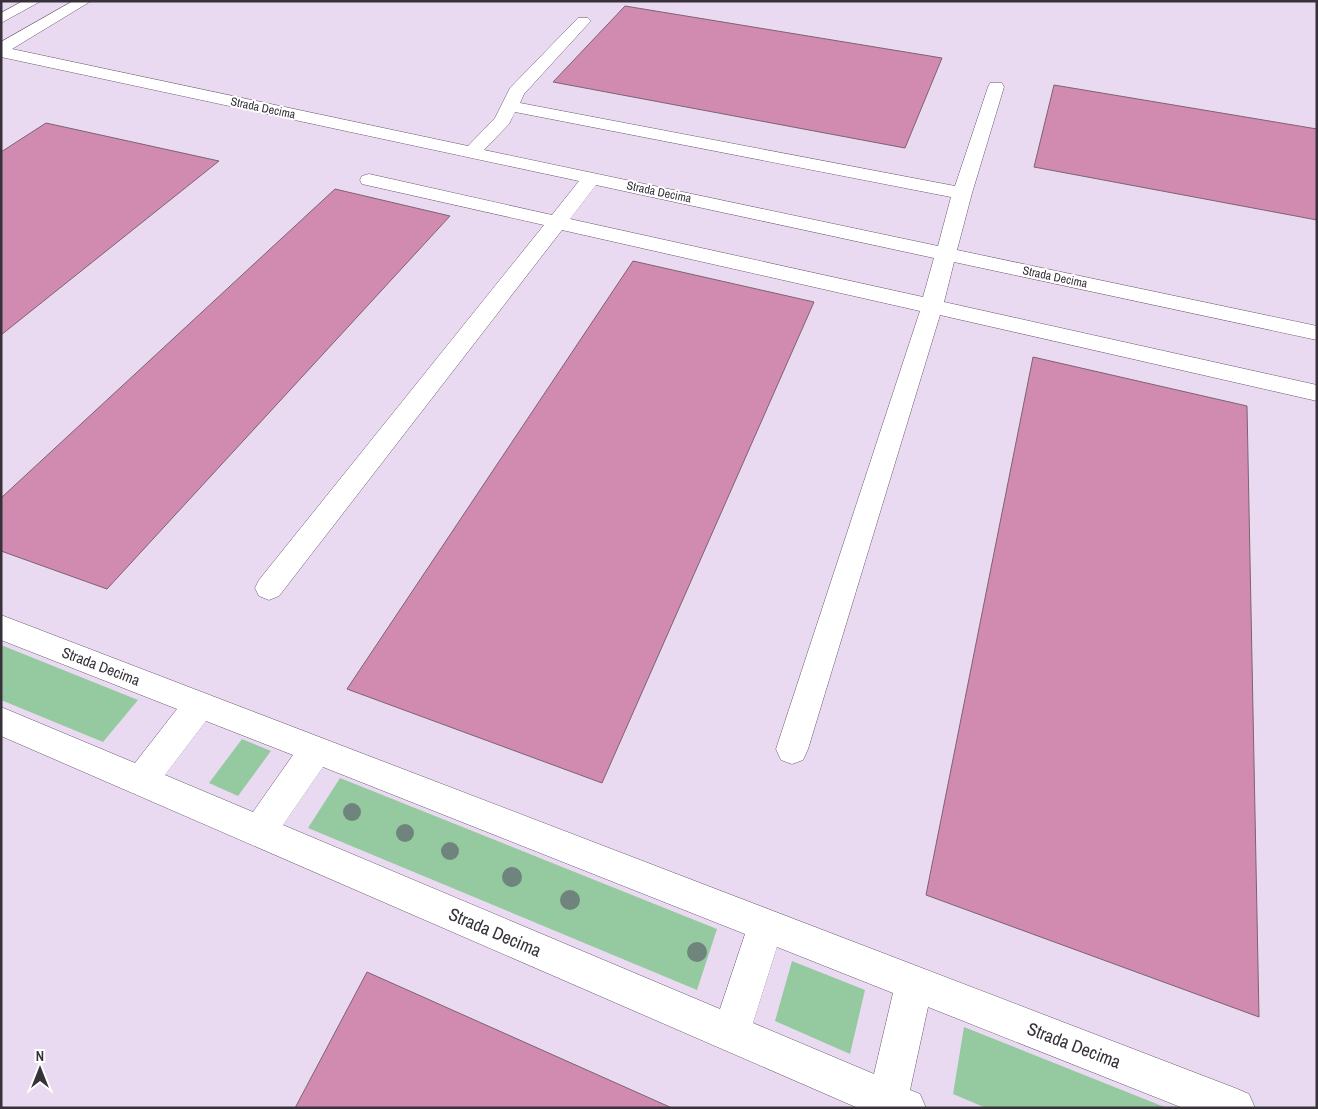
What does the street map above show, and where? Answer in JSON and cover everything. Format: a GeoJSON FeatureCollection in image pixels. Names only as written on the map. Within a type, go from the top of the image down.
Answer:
{"type":"FeatureCollection","features":[{"type":"Feature","properties":{"kind":"street"},"geometry":{"type":"LineString","coordinates":[[1,19],[34,1]]}},
{"type":"Feature","properties":{"kind":"street"},"geometry":{"type":"LineString","coordinates":[[1,51],[84,1]]}},
{"type":"Feature","properties":{"kind":"street"},"geometry":{"type":"LineString","coordinates":[[60,16],[93,1]]}},
{"type":"Feature","properties":{"kind":"street"},"geometry":{"type":"LineString","coordinates":[[471,153],[503,120],[516,92],[583,21]]}},
{"type":"Feature","properties":{"kind":"street","name":"Strada Decima"},"geometry":{"type":"LineString","coordinates":[[1,51],[1317,333]]}},
{"type":"Feature","properties":{"kind":"street"},"geometry":{"type":"LineString","coordinates":[[792,749],[932,306],[962,193],[996,87]]}},
{"type":"Feature","properties":{"kind":"street"},"geometry":{"type":"LineString","coordinates":[[511,106],[962,193]]}},
{"type":"Feature","properties":{"kind":"street"},"geometry":{"type":"LineString","coordinates":[[269,588],[592,178]]}},
{"type":"Feature","properties":{"kind":"street"},"geometry":{"type":"LineString","coordinates":[[369,180],[1317,393]]}},
{"type":"Feature","properties":{"kind":"street","name":"Strada Decima"},"geometry":{"type":"LineString","coordinates":[[1,627],[1235,1108]]}},
{"type":"Feature","properties":{"kind":"street"},"geometry":{"type":"LineString","coordinates":[[140,780],[200,704]]}},
{"type":"Feature","properties":{"kind":"street","name":"Strada Decima"},"geometry":{"type":"LineString","coordinates":[[1,721],[897,1104],[914,983]]}},
{"type":"Feature","properties":{"kind":"street"},"geometry":{"type":"LineString","coordinates":[[259,832],[316,750]]}},
{"type":"Feature","properties":{"kind":"street"},"geometry":{"type":"LineString","coordinates":[[731,1033],[766,925]]}},
{"type":"Feature","properties":{"kind":"green space"},"geometry":{"type":"Polygon","coordinates":[[[1,645],[138,700],[103,742],[1,700],[1,645]]]}},
{"type":"Feature","properties":{"kind":"green space"},"geometry":{"type":"Polygon","coordinates":[[[242,739],[271,751],[238,796],[209,783],[242,739]]]}},
{"type":"Feature","properties":{"kind":"green space"},"geometry":{"type":"Polygon","coordinates":[[[340,778],[717,929],[697,990],[308,828],[340,778]]]}},
{"type":"Feature","properties":{"kind":"green space"},"geometry":{"type":"Polygon","coordinates":[[[792,961],[865,990],[850,1054],[775,1021],[792,961]]]}},
{"type":"Feature","properties":{"kind":"green space"},"geometry":{"type":"Polygon","coordinates":[[[964,1027],[1167,1108],[986,1108],[953,1094],[964,1027]]]}},
{"type":"Feature","properties":{"kind":"building"},"geometry":{"type":"Polygon","coordinates":[[[625,6],[942,58],[905,148],[553,82],[625,6]]]}},
{"type":"Feature","properties":{"kind":"building"},"geometry":{"type":"Polygon","coordinates":[[[1054,85],[1317,129],[1317,220],[1034,167],[1054,85]]]}},
{"type":"Feature","properties":{"kind":"building"},"geometry":{"type":"Polygon","coordinates":[[[46,123],[219,161],[1,335],[1,152],[46,123]]]}},
{"type":"Feature","properties":{"kind":"building"},"geometry":{"type":"Polygon","coordinates":[[[335,189],[450,216],[107,589],[1,551],[1,498],[335,189]]]}},
{"type":"Feature","properties":{"kind":"building"},"geometry":{"type":"Polygon","coordinates":[[[633,261],[814,302],[602,783],[347,689],[633,261]]]}},
{"type":"Feature","properties":{"kind":"building"},"geometry":{"type":"Polygon","coordinates":[[[1033,357],[1247,406],[1259,1017],[926,895],[1033,357]]]}},
{"type":"Feature","properties":{"kind":"building"},"geometry":{"type":"Polygon","coordinates":[[[367,972],[672,1108],[295,1108],[367,972]]]}}]}
